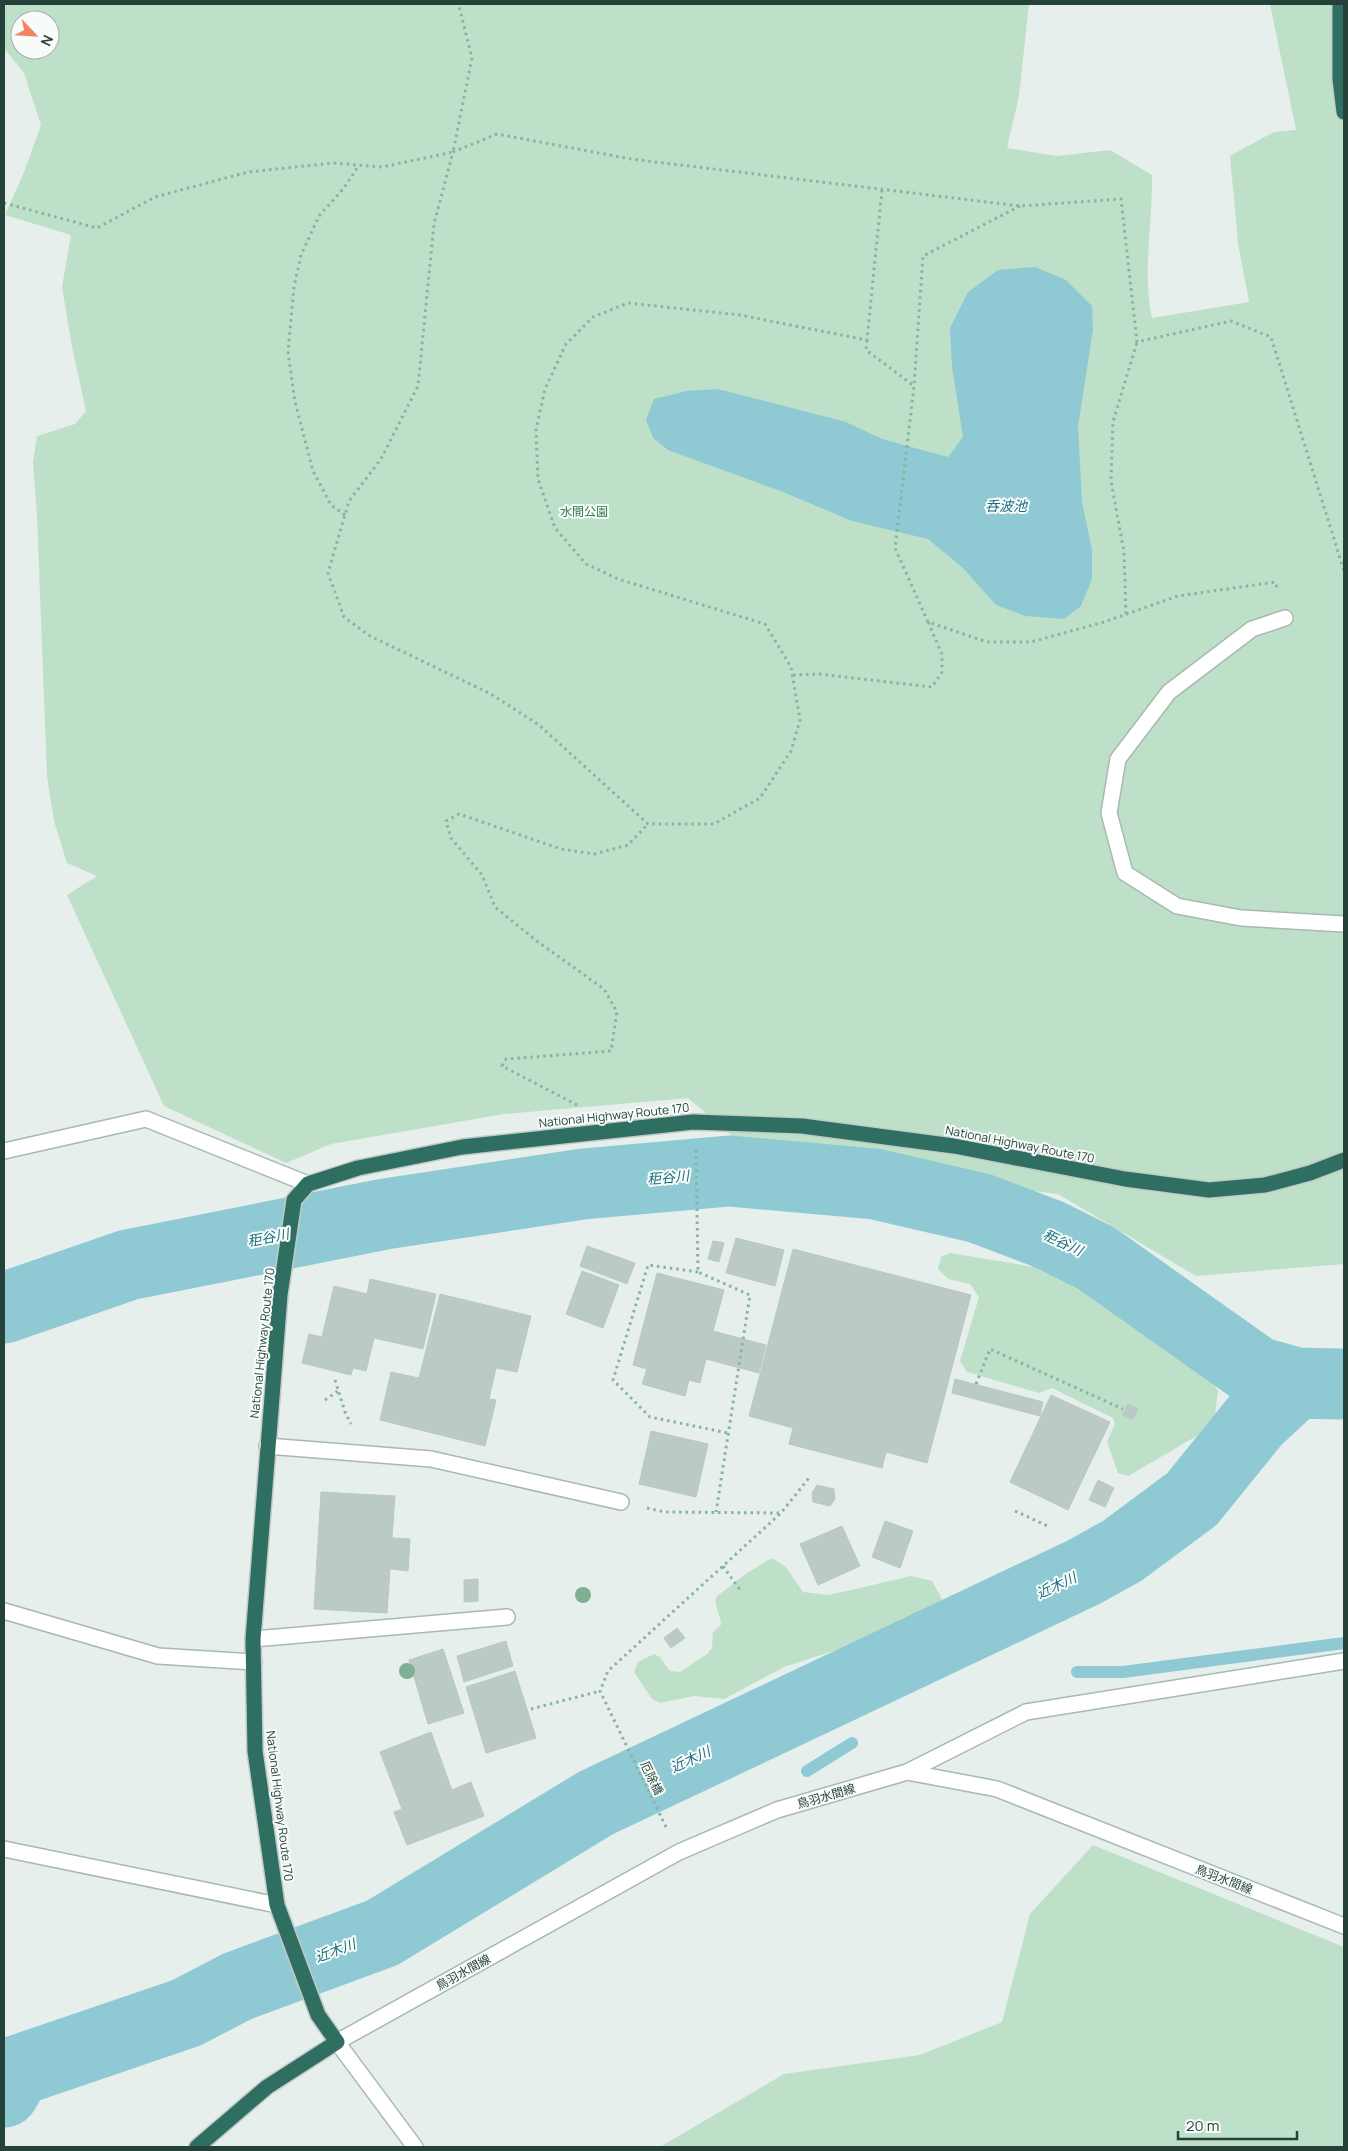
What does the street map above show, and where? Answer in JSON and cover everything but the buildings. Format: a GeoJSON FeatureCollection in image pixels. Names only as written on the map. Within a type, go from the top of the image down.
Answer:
{"type":"FeatureCollection","features":[{"type":"Feature","properties":{"kind":"highway"},"geometry":{"type":"LineString","coordinates":[[1340,4],[1340,80],[1344,112]]}},
{"type":"Feature","properties":{"kind":"highway","name":"National Highway Route 170"},"geometry":{"type":"LineString","coordinates":[[337,2042],[318,2015],[277,1905],[256,1750],[253,1639],[280,1295],[294,1200],[308,1184],[358,1168],[462,1147],[693,1122],[802,1126],[954,1146],[1125,1179],[1209,1190],[1266,1185],[1310,1174],[1344,1160]]}},
{"type":"Feature","properties":{"kind":"highway"},"geometry":{"type":"LineString","coordinates":[[197,2147],[267,2087],[337,2042]]}},
{"type":"Feature","properties":{"kind":"street"},"geometry":{"type":"LineString","coordinates":[[1285,618],[1252,629],[1169,692],[1118,759],[1109,813],[1125,873],[1177,906],[1241,918],[1344,924]]}},
{"type":"Feature","properties":{"kind":"street"},"geometry":{"type":"LineString","coordinates":[[4,1151],[146,1118],[308,1184]]}},
{"type":"Feature","properties":{"kind":"street"},"geometry":{"type":"LineString","coordinates":[[267,1446],[431,1459],[621,1502]]}},
{"type":"Feature","properties":{"kind":"street"},"geometry":{"type":"LineString","coordinates":[[4,1611],[158,1656],[254,1662]]}},
{"type":"Feature","properties":{"kind":"street"},"geometry":{"type":"LineString","coordinates":[[253,1639],[507,1617]]}},
{"type":"Feature","properties":{"kind":"street"},"geometry":{"type":"LineString","coordinates":[[907,1772],[1026,1712],[1344,1661]]}},
{"type":"Feature","properties":{"kind":"street","name":"鳥羽水間線"},"geometry":{"type":"LineString","coordinates":[[337,2042],[679,1852],[777,1810],[907,1772],[997,1789],[1344,1926]]}},
{"type":"Feature","properties":{"kind":"street"},"geometry":{"type":"LineString","coordinates":[[4,1849],[277,1905]]}},
{"type":"Feature","properties":{"kind":"street"},"geometry":{"type":"LineString","coordinates":[[337,2042],[415,2147]]}},
{"type":"Feature","properties":{"kind":"path"},"geometry":{"type":"LineString","coordinates":[[457,4],[472,58],[453,152],[434,224],[418,386],[381,459],[350,501],[328,573],[344,617],[370,636],[491,694],[539,725],[648,824],[714,824],[760,798],[791,751],[800,720],[791,667],[765,624],[618,579],[586,564],[555,528],[538,479],[536,430],[545,389],[566,344],[593,317],[628,303],[740,315],[866,340]]}},
{"type":"Feature","properties":{"kind":"path"},"geometry":{"type":"LineString","coordinates":[[4,203],[97,228],[155,197],[248,172],[333,162],[382,168],[453,152],[497,134],[631,159],[1020,206],[1120,199],[1137,342],[1113,422],[1111,481],[1124,552],[1126,614]]}},
{"type":"Feature","properties":{"kind":"path"},"geometry":{"type":"LineString","coordinates":[[346,515],[331,505],[313,471],[295,402],[288,352],[294,287],[301,255],[319,216],[344,188],[359,165]]}},
{"type":"Feature","properties":{"kind":"path"},"geometry":{"type":"LineString","coordinates":[[882,190],[866,350],[914,386]]}},
{"type":"Feature","properties":{"kind":"path"},"geometry":{"type":"LineString","coordinates":[[793,675],[819,674],[932,688],[942,672],[942,654],[895,548],[914,396],[922,256],[1020,206]]}},
{"type":"Feature","properties":{"kind":"path"},"geometry":{"type":"LineString","coordinates":[[1137,342],[1231,321],[1271,337],[1344,570]]}},
{"type":"Feature","properties":{"kind":"path"},"geometry":{"type":"LineString","coordinates":[[928,622],[987,642],[1031,642],[1104,622],[1178,596],[1275,582]]}},
{"type":"Feature","properties":{"kind":"path"},"geometry":{"type":"LineString","coordinates":[[598,1131],[594,1113],[502,1066],[506,1059],[611,1051],[617,1012],[604,988],[538,942],[495,907],[482,875],[451,838],[446,821],[460,814],[561,849],[594,854],[628,845],[648,824]]}},
{"type":"Feature","properties":{"kind":"path"},"geometry":{"type":"LineString","coordinates":[[696,1151],[698,1272]]}},
{"type":"Feature","properties":{"kind":"path"},"geometry":{"type":"LineString","coordinates":[[716,1512],[750,1295],[698,1272],[648,1265],[612,1380],[650,1417],[728,1433]]}},
{"type":"Feature","properties":{"kind":"path"},"geometry":{"type":"LineString","coordinates":[[976,1384],[990,1349],[1123,1409]]}},
{"type":"Feature","properties":{"kind":"path"},"geometry":{"type":"LineString","coordinates":[[335,1380],[345,1412],[366,1455]]}},
{"type":"Feature","properties":{"kind":"path"},"geometry":{"type":"LineString","coordinates":[[325,1400],[338,1391]]}},
{"type":"Feature","properties":{"kind":"path"},"geometry":{"type":"LineString","coordinates":[[531,1709],[600,1691],[608,1671],[781,1513],[809,1478]]}},
{"type":"Feature","properties":{"kind":"path"},"geometry":{"type":"LineString","coordinates":[[621,1502],[665,1512],[781,1513]]}},
{"type":"Feature","properties":{"kind":"path"},"geometry":{"type":"LineString","coordinates":[[1015,1511],[1050,1527]]}},
{"type":"Feature","properties":{"kind":"path"},"geometry":{"type":"LineString","coordinates":[[723,1566],[740,1590]]}},
{"type":"Feature","properties":{"kind":"path","name":"厄除橋"},"geometry":{"type":"LineString","coordinates":[[600,1691],[669,1832]]}},
{"type":"Feature","properties":{"kind":"green space","name":"水間公園"},"geometry":{"type":"Polygon","coordinates":[[[4,4],[1029,4],[1019,96],[1007,148],[1057,156],[1110,150],[1152,175],[1148,282],[1152,318],[1249,302],[1238,243],[1230,156],[1274,132],[1296,130],[1270,4],[1344,4],[1344,1264],[1196,1276],[1058,1194],[758,1158],[688,1098],[504,1114],[331,1144],[286,1163],[164,1106],[67,895],[97,876],[67,863],[54,821],[47,776],[37,516],[33,462],[37,436],[75,424],[86,411],[72,347],[62,287],[71,235],[5,215],[24,172],[41,125],[24,73],[14,60],[60,60],[60,10],[10,10],[10,56],[4,48],[4,4]]]}},
{"type":"Feature","properties":{"kind":"green space"},"geometry":{"type":"Polygon","coordinates":[[[950,1253],[1083,1275],[1103,1285],[1212,1381],[1218,1391],[1214,1423],[1207,1430],[1128,1476],[1118,1473],[1107,1442],[1115,1424],[1113,1418],[1052,1388],[1039,1393],[967,1372],[960,1361],[979,1297],[970,1284],[948,1279],[938,1269],[941,1257],[950,1253]]]}},
{"type":"Feature","properties":{"kind":"green space"},"geometry":{"type":"Polygon","coordinates":[[[772,1558],[786,1567],[803,1592],[829,1595],[911,1576],[932,1581],[943,1601],[920,1623],[784,1667],[724,1699],[694,1696],[660,1703],[652,1699],[634,1672],[638,1662],[654,1654],[660,1657],[670,1671],[680,1672],[707,1654],[712,1648],[713,1632],[721,1625],[716,1597],[747,1573],[772,1558]]]}},
{"type":"Feature","properties":{"kind":"green space"},"geometry":{"type":"Polygon","coordinates":[[[1093,1845],[1344,1947],[1344,2147],[660,2147],[784,2074],[920,2055],[1002,2022],[1030,1914],[1093,1845]]]}},
{"type":"Feature","properties":{"kind":"water","name":"呑波池"},"geometry":{"type":"Polygon","coordinates":[[[1035,267],[1066,280],[1092,306],[1093,329],[1078,427],[1082,502],[1092,550],[1092,579],[1081,606],[1064,619],[1025,616],[996,605],[963,568],[928,539],[852,521],[778,490],[668,450],[653,438],[646,420],[654,399],[687,391],[718,389],[846,422],[882,439],[948,457],[963,437],[952,367],[950,328],[968,292],[998,270],[1035,267]]]}},
{"type":"Feature","properties":{"kind":"waterway","name":"秬谷川"},"geometry":{"type":"LineString","coordinates":[[4,1308],[128,1265],[385,1214],[583,1184],[729,1171],[875,1184],[979,1208],[1050,1235],[1096,1258],[1257,1372],[1296,1383],[1339,1384]]}},
{"type":"Feature","properties":{"kind":"waterway","name":"近木川"},"geometry":{"type":"LineString","coordinates":[[4,2092],[16,2071],[186,2013],[238,1986],[382,1933],[596,1803],[1084,1572],[1122,1551],[1192,1499],[1255,1421],[1296,1383]]}},
{"type":"Feature","properties":{"kind":"waterway"},"geometry":{"type":"LineString","coordinates":[[1077,1672],[1123,1672],[1344,1643]]}},
{"type":"Feature","properties":{"kind":"waterway"},"geometry":{"type":"LineString","coordinates":[[807,1771],[852,1743]]}}]}
